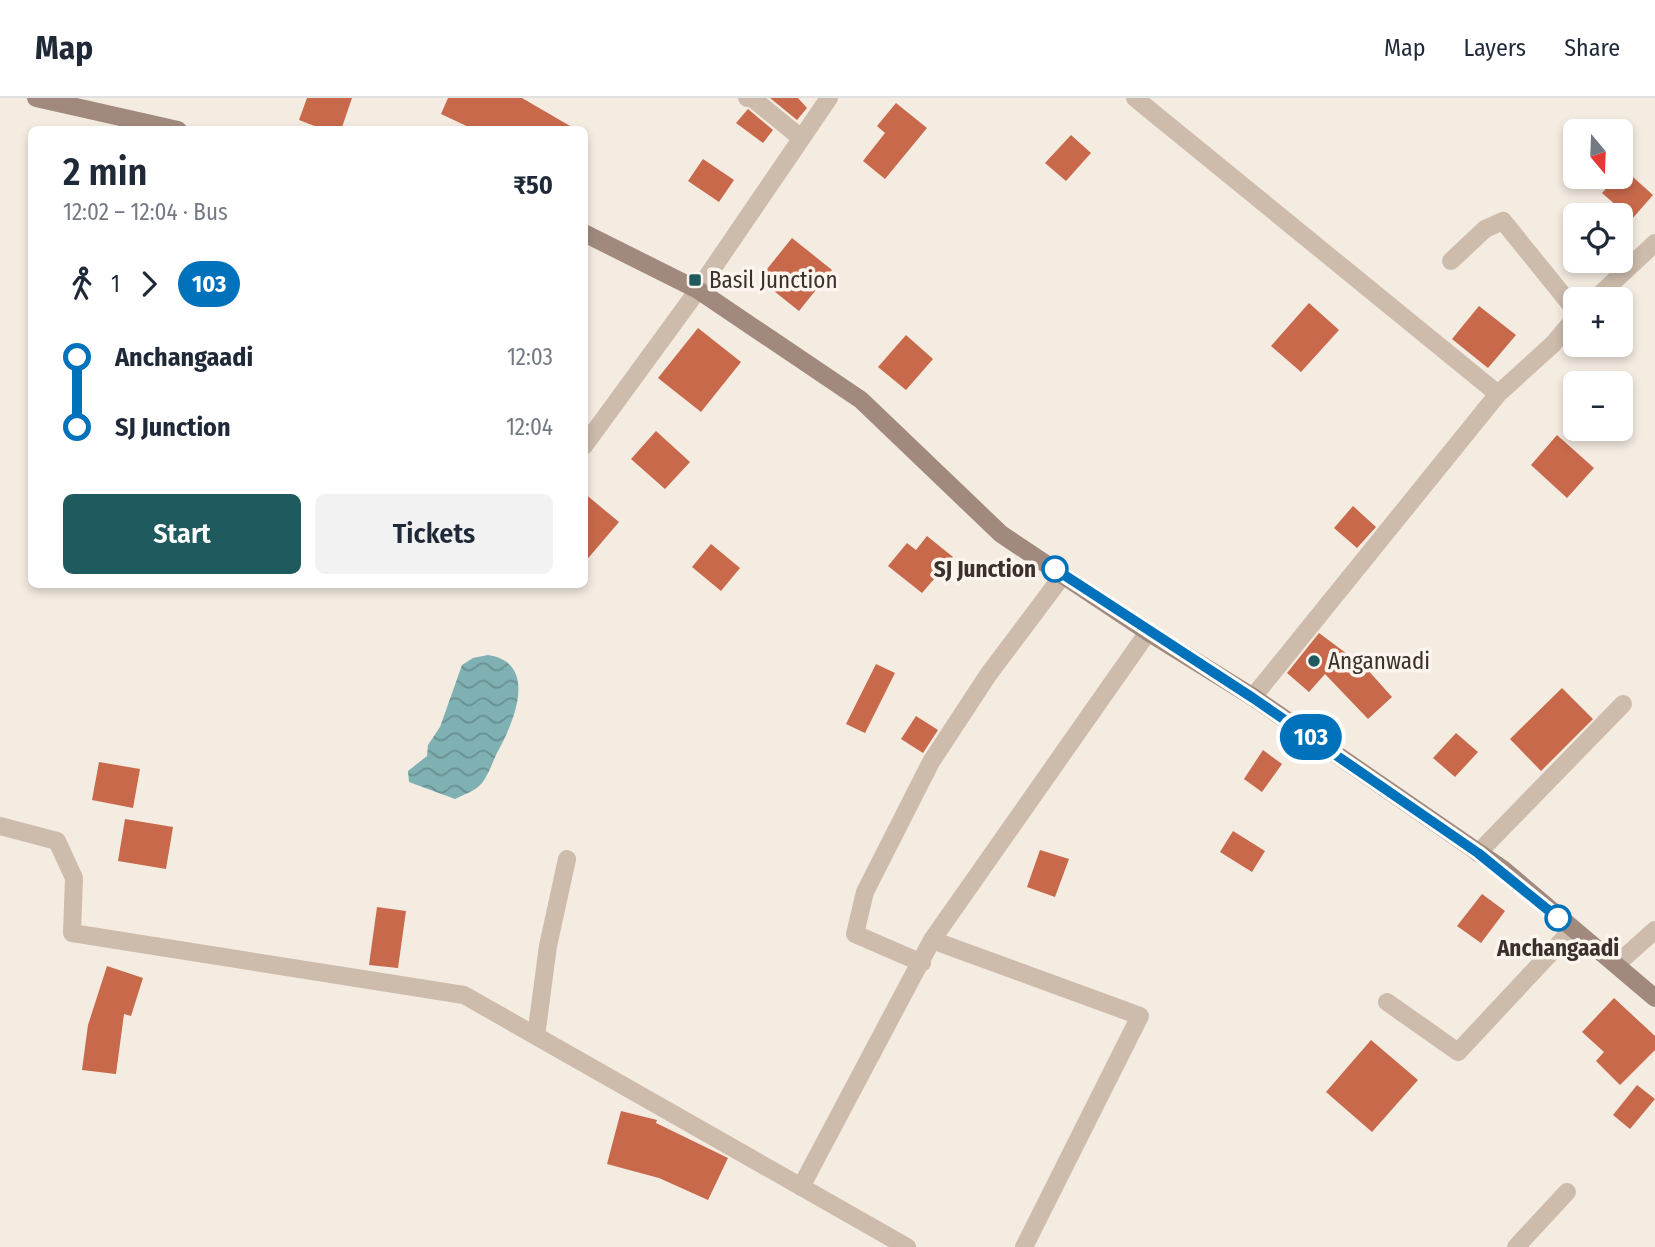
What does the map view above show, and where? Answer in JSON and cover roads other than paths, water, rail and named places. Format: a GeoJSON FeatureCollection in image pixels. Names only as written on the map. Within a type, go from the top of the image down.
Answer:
{"type":"FeatureCollection","features":[{"type":"Feature","properties":{"kind":"main road"},"geometry":{"type":"LineString","coordinates":[[36,98],[160,126]]}},
{"type":"Feature","properties":{"kind":"main road"},"geometry":{"type":"LineString","coordinates":[[588,235],[698,290],[861,400],[1001,534],[1253,698],[1504,870],[1655,998]]}},
{"type":"Feature","properties":{"kind":"street"},"geometry":{"type":"LineString","coordinates":[[747,98],[752,99],[801,138]]}},
{"type":"Feature","properties":{"kind":"street"},"geometry":{"type":"LineString","coordinates":[[588,441],[698,290],[829,98]]}},
{"type":"Feature","properties":{"kind":"street"},"geometry":{"type":"LineString","coordinates":[[1135,98],[1497,394]]}},
{"type":"Feature","properties":{"kind":"street"},"geometry":{"type":"LineString","coordinates":[[1451,261],[1485,229],[1503,221],[1563,295]]}},
{"type":"Feature","properties":{"kind":"street"},"geometry":{"type":"LineString","coordinates":[[1608,287],[1655,243]]}},
{"type":"Feature","properties":{"kind":"street"},"geometry":{"type":"LineString","coordinates":[[1253,698],[1497,394],[1563,332]]}},
{"type":"Feature","properties":{"kind":"street"},"geometry":{"type":"LineString","coordinates":[[922,963],[855,934],[865,892],[931,762],[988,675],[1063,575]]}},
{"type":"Feature","properties":{"kind":"street"},"geometry":{"type":"LineString","coordinates":[[802,1187],[932,940],[1148,632]]}},
{"type":"Feature","properties":{"kind":"street"},"geometry":{"type":"LineString","coordinates":[[1478,853],[1623,704]]}},
{"type":"Feature","properties":{"kind":"street"},"geometry":{"type":"LineString","coordinates":[[0,826],[57,841],[74,878],[72,933],[464,995],[897,1244]]}},
{"type":"Feature","properties":{"kind":"street"},"geometry":{"type":"LineString","coordinates":[[536,1036],[548,946],[567,859]]}},
{"type":"Feature","properties":{"kind":"street"},"geometry":{"type":"LineString","coordinates":[[1387,1003],[1458,1052],[1572,930]]}},
{"type":"Feature","properties":{"kind":"street"},"geometry":{"type":"LineString","coordinates":[[1617,964],[1655,930]]}},
{"type":"Feature","properties":{"kind":"street"},"geometry":{"type":"LineString","coordinates":[[932,940],[1140,1016],[1024,1247]]}},
{"type":"Feature","properties":{"kind":"street"},"geometry":{"type":"LineString","coordinates":[[1516,1247],[1567,1192]]}},
{"type":"Feature","properties":{"kind":"water"},"geometry":{"type":"Polygon","coordinates":[[[488,655],[504,660],[514,670],[518,682],[518,696],[510,727],[484,780],[476,788],[455,799],[409,782],[408,771],[427,756],[428,745],[440,727],[462,665],[473,658],[488,655]]]}},
{"type":"Feature","properties":{"kind":"place","name":"Basil Junction"},"geometry":{"type":"Point","coordinates":[695,280]}},
{"type":"Feature","properties":{"kind":"place","name":"SJ Junction"},"geometry":{"type":"Point","coordinates":[1055,569]}},
{"type":"Feature","properties":{"kind":"place","name":"Anganwadi"},"geometry":{"type":"Point","coordinates":[1314,661]}},
{"type":"Feature","properties":{"kind":"place","name":"Anchangaadi"},"geometry":{"type":"Point","coordinates":[1558,918]}}]}
